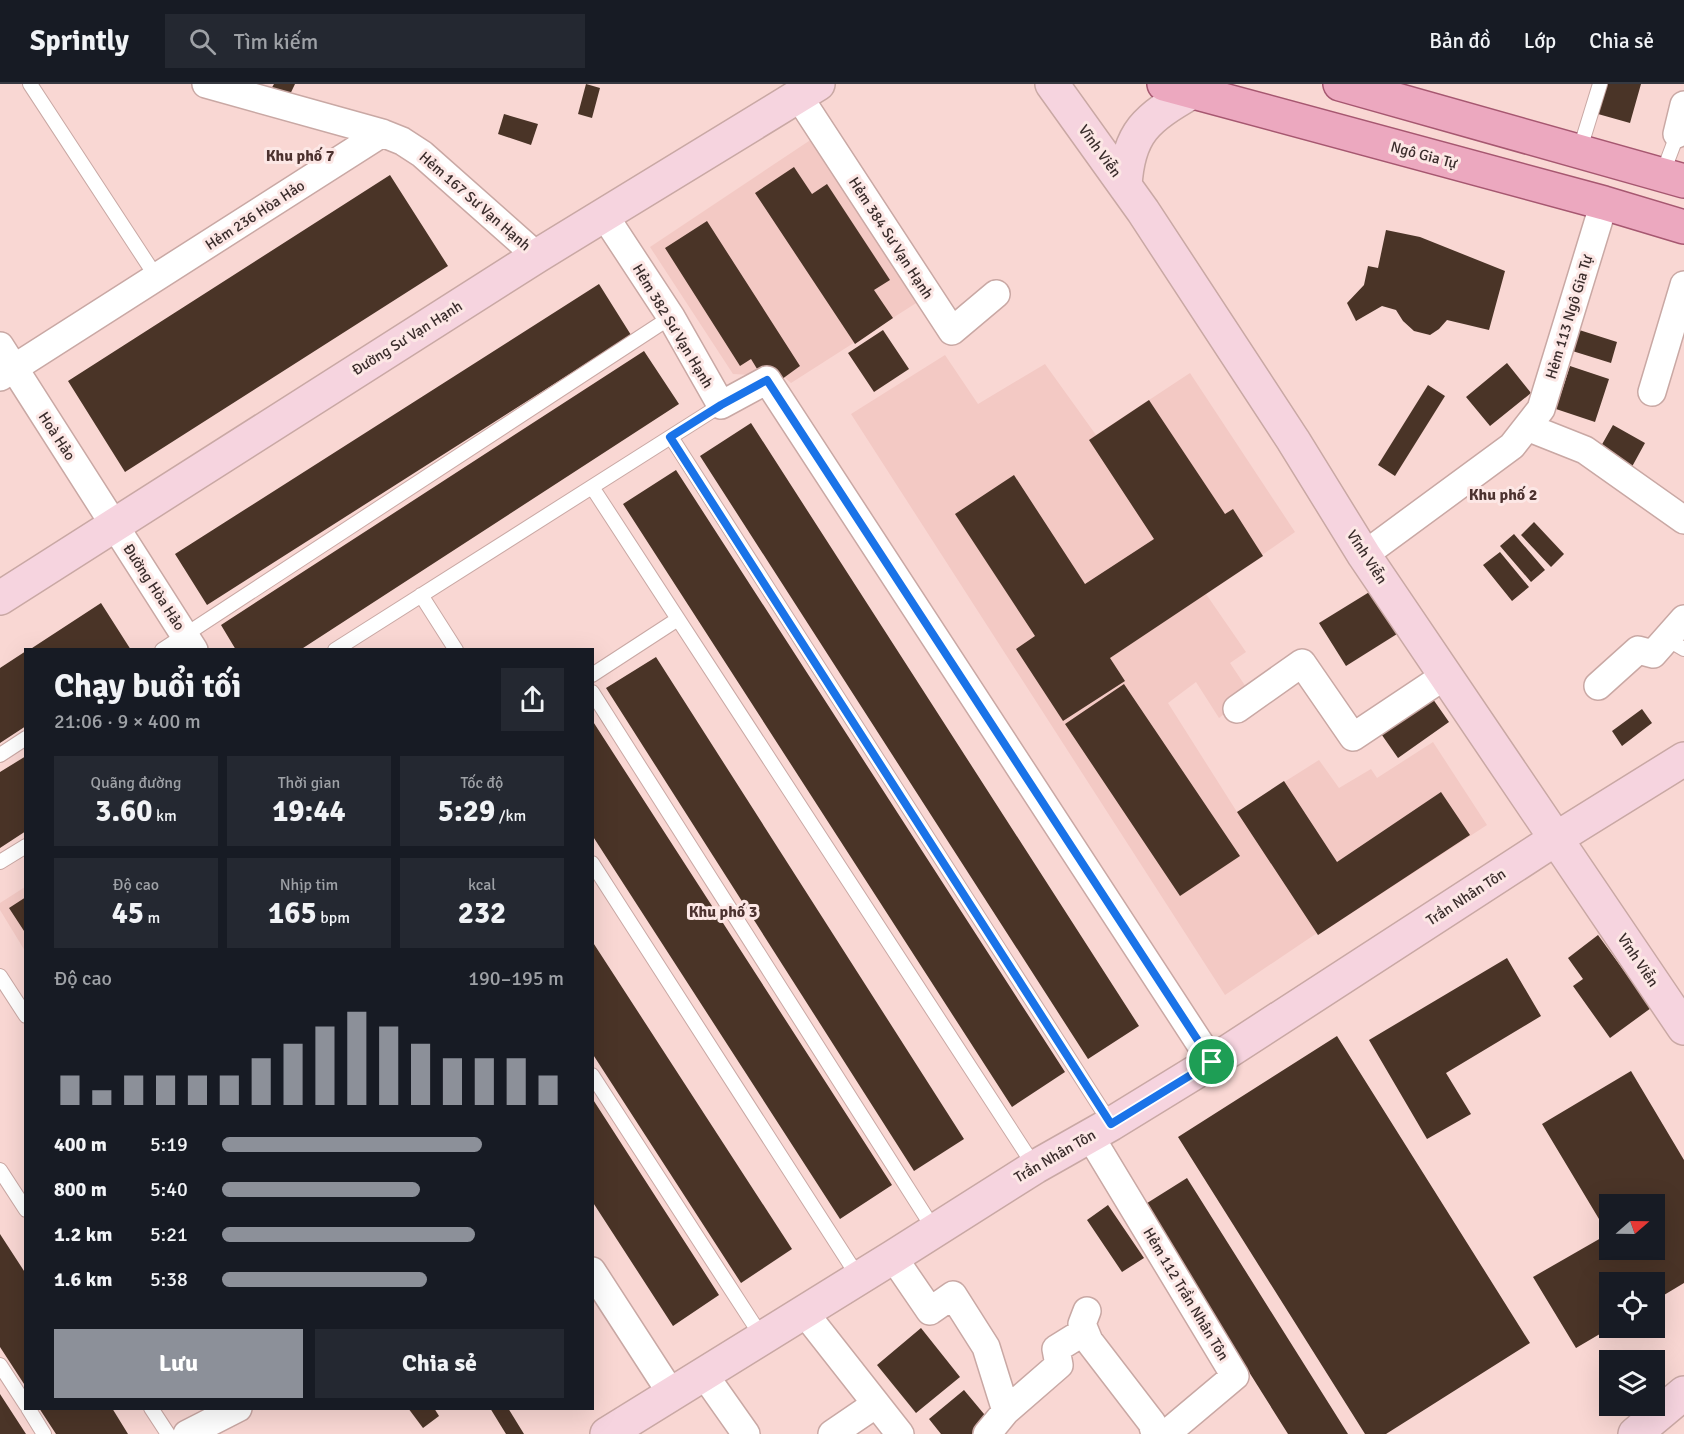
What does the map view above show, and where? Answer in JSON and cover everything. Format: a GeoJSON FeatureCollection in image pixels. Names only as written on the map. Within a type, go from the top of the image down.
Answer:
{"type":"FeatureCollection","features":[{"type":"Feature","properties":{"kind":"main road"},"geometry":{"type":"LineString","coordinates":[[1340,84],[1673,178]]}},
{"type":"Feature","properties":{"kind":"main road","name":"Ngô Gia Tự"},"geometry":{"type":"LineString","coordinates":[[1178,88],[1604,203],[1684,227]]}},
{"type":"Feature","properties":{"kind":"street","name":"Hẻm 167 Sư Vạn Hạnh"},"geometry":{"type":"LineString","coordinates":[[206,84],[382,133],[402,141],[422,154],[537,256]]}},
{"type":"Feature","properties":{"kind":"street","name":"Vĩnh Viễn"},"geometry":{"type":"LineString","coordinates":[[1052,84],[1125,186],[1293,440],[1364,555],[1684,1028]]}},
{"type":"Feature","properties":{"kind":"street"},"geometry":{"type":"LineString","coordinates":[[1125,186],[1126,165],[1136,136],[1178,88]]}},
{"type":"Feature","properties":{"kind":"street","name":"Đường Sư Vạn Hạnh"},"geometry":{"type":"LineString","coordinates":[[0,598],[537,256],[808,90]]}},
{"type":"Feature","properties":{"kind":"street","name":"Hẻm 384 Sư Vạn Hạnh"},"geometry":{"type":"LineString","coordinates":[[808,90],[952,331],[996,294]]}},
{"type":"Feature","properties":{"kind":"street"},"geometry":{"type":"LineString","coordinates":[[1680,128],[1684,105]]}},
{"type":"Feature","properties":{"kind":"street","name":"Hẻm 236 Hòa Hảo"},"geometry":{"type":"LineString","coordinates":[[5,364],[157,278],[382,133]]}},
{"type":"Feature","properties":{"kind":"street","name":"Hẻm 113 Ngô Gia Tự"},"geometry":{"type":"LineString","coordinates":[[1364,555],[1512,446],[1541,409],[1604,203]]}},
{"type":"Feature","properties":{"kind":"street","name":"Hẻm 382 Sư Vạn Hạnh"},"geometry":{"type":"LineString","coordinates":[[604,215],[671,317],[721,405],[767,380],[1212,1062]]}},
{"type":"Feature","properties":{"kind":"street"},"geometry":{"type":"LineString","coordinates":[[1652,392],[1684,285]]}},
{"type":"Feature","properties":{"kind":"street","name":"Hoà Hảo"},"geometry":{"type":"LineString","coordinates":[[5,364],[115,525]]}},
{"type":"Feature","properties":{"kind":"street"},"geometry":{"type":"LineString","coordinates":[[1527,427],[1585,450],[1684,520]]}},
{"type":"Feature","properties":{"kind":"street","name":"Đường Hòa Hảo"},"geometry":{"type":"LineString","coordinates":[[115,525],[189,642]]}},
{"type":"Feature","properties":{"kind":"street"},"geometry":{"type":"LineString","coordinates":[[1598,686],[1638,650],[1653,654],[1675,644],[1684,619]]}},
{"type":"Feature","properties":{"kind":"street"},"geometry":{"type":"LineString","coordinates":[[1237,709],[1302,663],[1353,737],[1446,675]]}},
{"type":"Feature","properties":{"kind":"street","name":"Trần Nhân Tôn"},"geometry":{"type":"LineString","coordinates":[[607,1434],[1035,1167],[1101,1130],[1212,1062],[1557,838],[1684,759]]}},
{"type":"Feature","properties":{"kind":"street","name":"Hẻm 112 Trần Nhân Tôn"},"geometry":{"type":"LineString","coordinates":[[1101,1130],[1235,1377],[1166,1434]]}},
{"type":"Feature","properties":{"kind":"street"},"geometry":{"type":"LineString","coordinates":[[893,1257],[930,1311],[953,1294],[986,1347],[1006,1411]]}},
{"type":"Feature","properties":{"kind":"street"},"geometry":{"type":"LineString","coordinates":[[594,1274],[671,1393]]}},
{"type":"Feature","properties":{"kind":"street"},"geometry":{"type":"LineString","coordinates":[[804,1312],[900,1434]]}},
{"type":"Feature","properties":{"kind":"street"},"geometry":{"type":"LineString","coordinates":[[987,1434],[1006,1411],[1059,1365],[1056,1348],[1086,1321],[1089,1341],[1152,1423],[1155,1434]]}},
{"type":"Feature","properties":{"kind":"street"},"geometry":{"type":"LineString","coordinates":[[703,1373],[746,1434]]}},
{"type":"Feature","properties":{"kind":"street"},"geometry":{"type":"LineString","coordinates":[[1635,1434],[1684,1393]]}},
{"type":"Feature","properties":{"kind":"street"},"geometry":{"type":"LineString","coordinates":[[832,1434],[876,1404]]}},
{"type":"Feature","properties":{"kind":"street"},"geometry":{"type":"LineString","coordinates":[[187,1434],[234,1410]]}},
{"type":"Feature","properties":{"kind":"lane"},"geometry":{"type":"LineString","coordinates":[[30,84],[157,278]]}},
{"type":"Feature","properties":{"kind":"lane"},"geometry":{"type":"LineString","coordinates":[[1578,152],[1600,84]]}},
{"type":"Feature","properties":{"kind":"lane"},"geometry":{"type":"LineString","coordinates":[[1673,178],[1680,128]]}},
{"type":"Feature","properties":{"kind":"lane"},"geometry":{"type":"LineString","coordinates":[[169,648],[189,642],[671,317]]}},
{"type":"Feature","properties":{"kind":"lane"},"geometry":{"type":"LineString","coordinates":[[338,648],[721,405]]}},
{"type":"Feature","properties":{"kind":"lane"},"geometry":{"type":"LineString","coordinates":[[670,437],[1101,1130]]}},
{"type":"Feature","properties":{"kind":"lane"},"geometry":{"type":"LineString","coordinates":[[592,487],[1035,1167]]}},
{"type":"Feature","properties":{"kind":"lane"},"geometry":{"type":"LineString","coordinates":[[421,595],[455,648]]}},
{"type":"Feature","properties":{"kind":"lane"},"geometry":{"type":"LineString","coordinates":[[594,674],[678,619]]}},
{"type":"Feature","properties":{"kind":"lane"},"geometry":{"type":"LineString","coordinates":[[594,695],[935,1231]]}},
{"type":"Feature","properties":{"kind":"lane"},"geometry":{"type":"LineString","coordinates":[[0,755],[24,739]]}},
{"type":"Feature","properties":{"kind":"lane"},"geometry":{"type":"LineString","coordinates":[[0,862],[24,847]]}},
{"type":"Feature","properties":{"kind":"lane"},"geometry":{"type":"LineString","coordinates":[[594,866],[859,1278]]}},
{"type":"Feature","properties":{"kind":"lane"},"geometry":{"type":"LineString","coordinates":[[0,976],[24,1013]]}},
{"type":"Feature","properties":{"kind":"lane"},"geometry":{"type":"LineString","coordinates":[[594,1078],[762,1337]]}},
{"type":"Feature","properties":{"kind":"lane"},"geometry":{"type":"LineString","coordinates":[[0,1170],[24,1207]]}},
{"type":"Feature","properties":{"kind":"lane"},"geometry":{"type":"LineString","coordinates":[[0,1365],[24,1402]]}},
{"type":"Feature","properties":{"kind":"lane"},"geometry":{"type":"LineString","coordinates":[[29,1410],[44,1434]]}},
{"type":"Feature","properties":{"kind":"lane"},"geometry":{"type":"LineString","coordinates":[[153,1410],[168,1434]]}},
{"type":"Feature","properties":{"kind":"shaded area"},"geometry":{"type":"Polygon","coordinates":[[[818,135],[924,298],[791,383],[784,377],[733,374],[650,247],[818,135]]]}},
{"type":"Feature","properties":{"kind":"shaded area"},"geometry":{"type":"Polygon","coordinates":[[[945,355],[978,404],[1045,364],[1096,435],[1190,373],[1295,532],[1206,594],[1246,652],[1230,663],[1250,693],[1219,718],[1196,682],[1168,703],[1237,812],[1319,760],[1339,788],[1371,769],[1377,778],[1433,742],[1487,825],[1318,935],[1317,933],[1225,995],[851,414],[945,355]]]}},
{"type":"Feature","properties":{"kind":"shaded area"},"geometry":{"type":"Polygon","coordinates":[[[24,888],[24,949],[0,910],[0,903],[24,888]]]}},
{"type":"Feature","properties":{"kind":"building"},"geometry":{"type":"Polygon","coordinates":[[[274,84],[295,84],[285,105],[267,96],[274,84]]]}},
{"type":"Feature","properties":{"kind":"building"},"geometry":{"type":"Polygon","coordinates":[[[586,84],[600,88],[592,118],[578,114],[586,84]]]}},
{"type":"Feature","properties":{"kind":"building"},"geometry":{"type":"Polygon","coordinates":[[[1606,84],[1641,84],[1630,123],[1598,114],[1606,84]]]}},
{"type":"Feature","properties":{"kind":"building"},"geometry":{"type":"Polygon","coordinates":[[[504,114],[538,124],[531,145],[498,134],[504,114]]]}},
{"type":"Feature","properties":{"kind":"building"},"geometry":{"type":"Polygon","coordinates":[[[794,167],[812,194],[827,184],[890,280],[874,290],[893,318],[855,344],[755,193],[794,167]]]}},
{"type":"Feature","properties":{"kind":"building"},"geometry":{"type":"Polygon","coordinates":[[[390,175],[448,266],[125,472],[68,381],[390,175]]]}},
{"type":"Feature","properties":{"kind":"building"},"geometry":{"type":"Polygon","coordinates":[[[707,221],[800,366],[778,382],[762,377],[751,359],[740,366],[665,248],[707,221]]]}},
{"type":"Feature","properties":{"kind":"building"},"geometry":{"type":"Polygon","coordinates":[[[1386,230],[1420,237],[1505,271],[1489,330],[1447,320],[1430,335],[1414,331],[1403,321],[1396,310],[1382,306],[1356,321],[1347,303],[1364,285],[1368,266],[1378,268],[1386,230]]]}},
{"type":"Feature","properties":{"kind":"building"},"geometry":{"type":"Polygon","coordinates":[[[599,284],[631,335],[207,605],[175,554],[599,284]]]}},
{"type":"Feature","properties":{"kind":"building"},"geometry":{"type":"Polygon","coordinates":[[[1573,328],[1617,342],[1611,363],[1566,349],[1573,328]]]}},
{"type":"Feature","properties":{"kind":"building"},"geometry":{"type":"Polygon","coordinates":[[[883,330],[909,369],[874,392],[848,353],[883,330]]]}},
{"type":"Feature","properties":{"kind":"building"},"geometry":{"type":"Polygon","coordinates":[[[644,351],[679,404],[303,648],[235,648],[221,625],[644,351]]]}},
{"type":"Feature","properties":{"kind":"building"},"geometry":{"type":"Polygon","coordinates":[[[1507,363],[1531,393],[1490,426],[1466,397],[1507,363]]]}},
{"type":"Feature","properties":{"kind":"building"},"geometry":{"type":"Polygon","coordinates":[[[1570,366],[1609,379],[1595,422],[1556,409],[1570,366]]]}},
{"type":"Feature","properties":{"kind":"building"},"geometry":{"type":"Polygon","coordinates":[[[1428,385],[1445,396],[1395,476],[1378,465],[1428,385]]]}},
{"type":"Feature","properties":{"kind":"building"},"geometry":{"type":"Polygon","coordinates":[[[1149,400],[1225,514],[1233,509],[1263,556],[1110,658],[1125,681],[1063,721],[1016,649],[1035,636],[955,514],[1014,475],[1085,584],[1154,539],[1089,440],[1149,400]]]}},
{"type":"Feature","properties":{"kind":"building"},"geometry":{"type":"Polygon","coordinates":[[[751,423],[1139,1026],[1088,1059],[700,456],[751,423]]]}},
{"type":"Feature","properties":{"kind":"building"},"geometry":{"type":"Polygon","coordinates":[[[1613,425],[1645,443],[1628,474],[1596,455],[1613,425]]]}},
{"type":"Feature","properties":{"kind":"building"},"geometry":{"type":"Polygon","coordinates":[[[676,470],[1065,1072],[1012,1107],[623,504],[676,470]]]}},
{"type":"Feature","properties":{"kind":"building"},"geometry":{"type":"Polygon","coordinates":[[[1534,522],[1564,554],[1551,567],[1521,535],[1534,522]]]}},
{"type":"Feature","properties":{"kind":"building"},"geometry":{"type":"Polygon","coordinates":[[[1514,534],[1545,570],[1531,582],[1500,546],[1514,534]]]}},
{"type":"Feature","properties":{"kind":"building"},"geometry":{"type":"Polygon","coordinates":[[[1500,552],[1529,587],[1512,601],[1483,565],[1500,552]]]}},
{"type":"Feature","properties":{"kind":"building"},"geometry":{"type":"Polygon","coordinates":[[[1371,591],[1397,634],[1346,666],[1319,623],[1371,591]]]}},
{"type":"Feature","properties":{"kind":"building"},"geometry":{"type":"Polygon","coordinates":[[[101,603],[130,648],[32,648],[101,603]]]}},
{"type":"Feature","properties":{"kind":"building"},"geometry":{"type":"Polygon","coordinates":[[[24,652],[24,727],[0,743],[0,668],[24,652]]]}},
{"type":"Feature","properties":{"kind":"building"},"geometry":{"type":"Polygon","coordinates":[[[656,657],[964,1139],[914,1171],[606,688],[656,657]]]}},
{"type":"Feature","properties":{"kind":"building"},"geometry":{"type":"Polygon","coordinates":[[[1124,684],[1240,856],[1180,896],[1065,724],[1124,684]]]}},
{"type":"Feature","properties":{"kind":"building"},"geometry":{"type":"Polygon","coordinates":[[[1428,692],[1449,722],[1398,758],[1377,728],[1428,692]]]}},
{"type":"Feature","properties":{"kind":"building"},"geometry":{"type":"Polygon","coordinates":[[[1642,709],[1652,723],[1622,746],[1612,731],[1642,709]]]}},
{"type":"Feature","properties":{"kind":"building"},"geometry":{"type":"Polygon","coordinates":[[[594,723],[892,1185],[840,1219],[594,838],[594,723]]]}},
{"type":"Feature","properties":{"kind":"building"},"geometry":{"type":"Polygon","coordinates":[[[24,757],[24,832],[0,848],[0,772],[24,757]]]}},
{"type":"Feature","properties":{"kind":"building"},"geometry":{"type":"Polygon","coordinates":[[[1284,781],[1337,862],[1441,792],[1470,835],[1318,935],[1237,812],[1284,781]]]}},
{"type":"Feature","properties":{"kind":"building"},"geometry":{"type":"Polygon","coordinates":[[[24,898],[24,931],[9,908],[24,898]]]}},
{"type":"Feature","properties":{"kind":"building"},"geometry":{"type":"Polygon","coordinates":[[[1598,935],[1651,1008],[1610,1038],[1573,986],[1583,979],[1568,958],[1598,935]]]}},
{"type":"Feature","properties":{"kind":"building"},"geometry":{"type":"Polygon","coordinates":[[[594,944],[792,1249],[741,1283],[594,1056],[594,944]]]}},
{"type":"Feature","properties":{"kind":"building"},"geometry":{"type":"Polygon","coordinates":[[[1507,958],[1541,1016],[1446,1073],[1471,1114],[1427,1139],[1369,1040],[1507,958]]]}},
{"type":"Feature","properties":{"kind":"building"},"geometry":{"type":"Polygon","coordinates":[[[1337,1036],[1530,1343],[1386,1434],[1365,1434],[1178,1137],[1337,1036]]]}},
{"type":"Feature","properties":{"kind":"building"},"geometry":{"type":"Polygon","coordinates":[[[1631,1071],[1684,1160],[1684,1283],[1665,1294],[1665,1272],[1599,1272],[1599,1334],[1576,1348],[1533,1277],[1599,1239],[1599,1260],[1665,1260],[1665,1194],[1599,1194],[1599,1219],[1542,1124],[1631,1071]]]}},
{"type":"Feature","properties":{"kind":"building"},"geometry":{"type":"Polygon","coordinates":[[[594,1101],[719,1295],[673,1326],[594,1204],[594,1101]]]}},
{"type":"Feature","properties":{"kind":"building"},"geometry":{"type":"Polygon","coordinates":[[[1187,1178],[1348,1434],[1288,1434],[1144,1205],[1187,1178]]]}},
{"type":"Feature","properties":{"kind":"building"},"geometry":{"type":"Polygon","coordinates":[[[1108,1205],[1144,1258],[1122,1272],[1087,1220],[1108,1205]]]}},
{"type":"Feature","properties":{"kind":"building"},"geometry":{"type":"Polygon","coordinates":[[[0,1234],[24,1271],[24,1384],[0,1347],[0,1234]]]}},
{"type":"Feature","properties":{"kind":"building"},"geometry":{"type":"Polygon","coordinates":[[[921,1328],[960,1377],[916,1413],[877,1365],[921,1328]]]}},
{"type":"Feature","properties":{"kind":"building"},"geometry":{"type":"Polygon","coordinates":[[[964,1390],[989,1420],[972,1434],[941,1434],[929,1419],[964,1390]]]}},
{"type":"Feature","properties":{"kind":"building"},"geometry":{"type":"Polygon","coordinates":[[[0,1394],[26,1434],[0,1434],[0,1394]]]}},
{"type":"Feature","properties":{"kind":"building"},"geometry":{"type":"Polygon","coordinates":[[[40,1410],[113,1410],[128,1434],[56,1434],[40,1410]]]}},
{"type":"Feature","properties":{"kind":"building"},"geometry":{"type":"Polygon","coordinates":[[[410,1410],[435,1410],[439,1416],[423,1428],[410,1410]]]}},
{"type":"Feature","properties":{"kind":"building"},"geometry":{"type":"Polygon","coordinates":[[[491,1410],[509,1410],[524,1434],[506,1434],[491,1410]]]}},
{"type":"Feature","properties":{"kind":"district","name":"Khu phố 7"},"geometry":{"type":"Point","coordinates":[300,156]}},
{"type":"Feature","properties":{"kind":"district","name":"Khu phố 2"},"geometry":{"type":"Point","coordinates":[1503,495]}},
{"type":"Feature","properties":{"kind":"district","name":"Khu phố 3"},"geometry":{"type":"Point","coordinates":[723,912]}},
{"type":"Feature","properties":{"kind":"route"},"geometry":{"type":"LineString","coordinates":[[767,380],[1212,1062],[1111,1124],[670,437],[767,380]]}}]}
